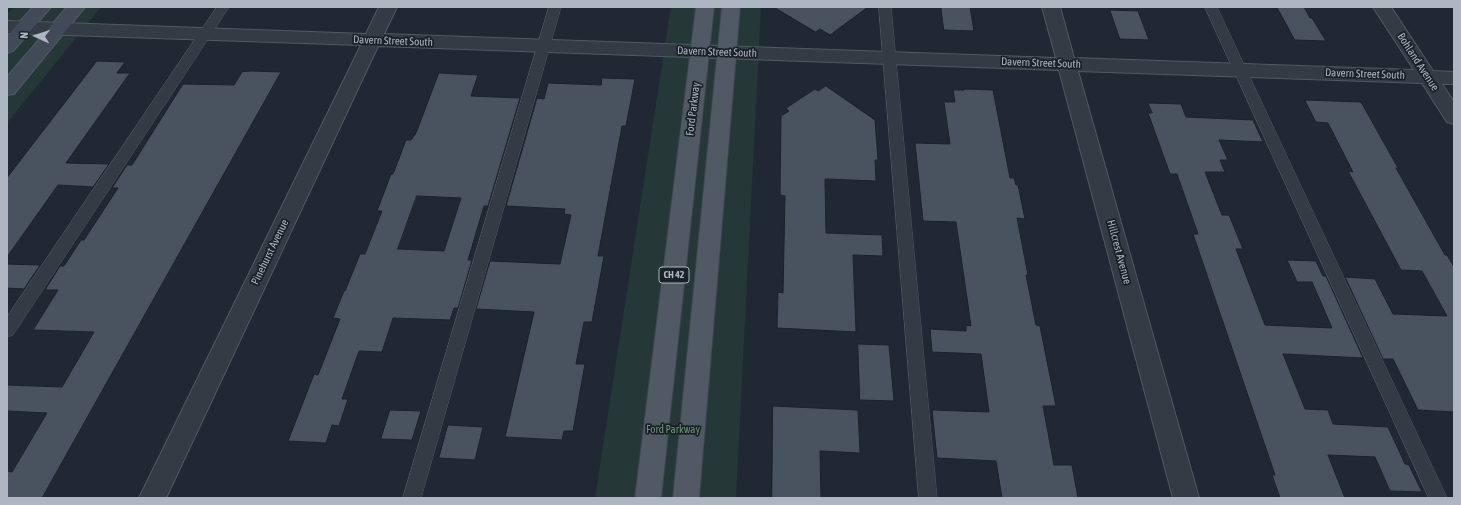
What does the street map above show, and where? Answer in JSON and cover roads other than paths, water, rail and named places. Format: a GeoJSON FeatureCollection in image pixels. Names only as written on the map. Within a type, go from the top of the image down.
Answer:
{"type":"FeatureCollection","features":[{"type":"Feature","properties":{"kind":"main road","name":"Ford Parkway"},"geometry":{"type":"LineString","coordinates":[[648,498],[705,7]]}},
{"type":"Feature","properties":{"kind":"main road"},"geometry":{"type":"LineString","coordinates":[[686,498],[732,7]]}},
{"type":"Feature","properties":{"kind":"street"},"geometry":{"type":"LineString","coordinates":[[7,47],[15,27],[42,7]]}},
{"type":"Feature","properties":{"kind":"street"},"geometry":{"type":"LineString","coordinates":[[7,89],[76,7]]}},
{"type":"Feature","properties":{"kind":"street","name":"Pinehurst Avenue"},"geometry":{"type":"LineString","coordinates":[[152,498],[388,7]]}},
{"type":"Feature","properties":{"kind":"street","name":"Hillcrest Avenue"},"geometry":{"type":"LineString","coordinates":[[1051,7],[1186,498]]}},
{"type":"Feature","properties":{"kind":"street","name":"Bohland Avenue"},"geometry":{"type":"LineString","coordinates":[[1382,7],[1454,117]]}},
{"type":"Feature","properties":{"kind":"street","name":"Davern Street South"},"geometry":{"type":"LineString","coordinates":[[15,27],[1454,78]]}},
{"type":"Feature","properties":{"kind":"lane"},"geometry":{"type":"LineString","coordinates":[[7,330],[223,7]]}},
{"type":"Feature","properties":{"kind":"lane"},"geometry":{"type":"LineString","coordinates":[[412,498],[555,7]]}},
{"type":"Feature","properties":{"kind":"lane"},"geometry":{"type":"LineString","coordinates":[[885,7],[928,498]]}},
{"type":"Feature","properties":{"kind":"lane"},"geometry":{"type":"LineString","coordinates":[[1211,7],[1438,498]]}}]}
